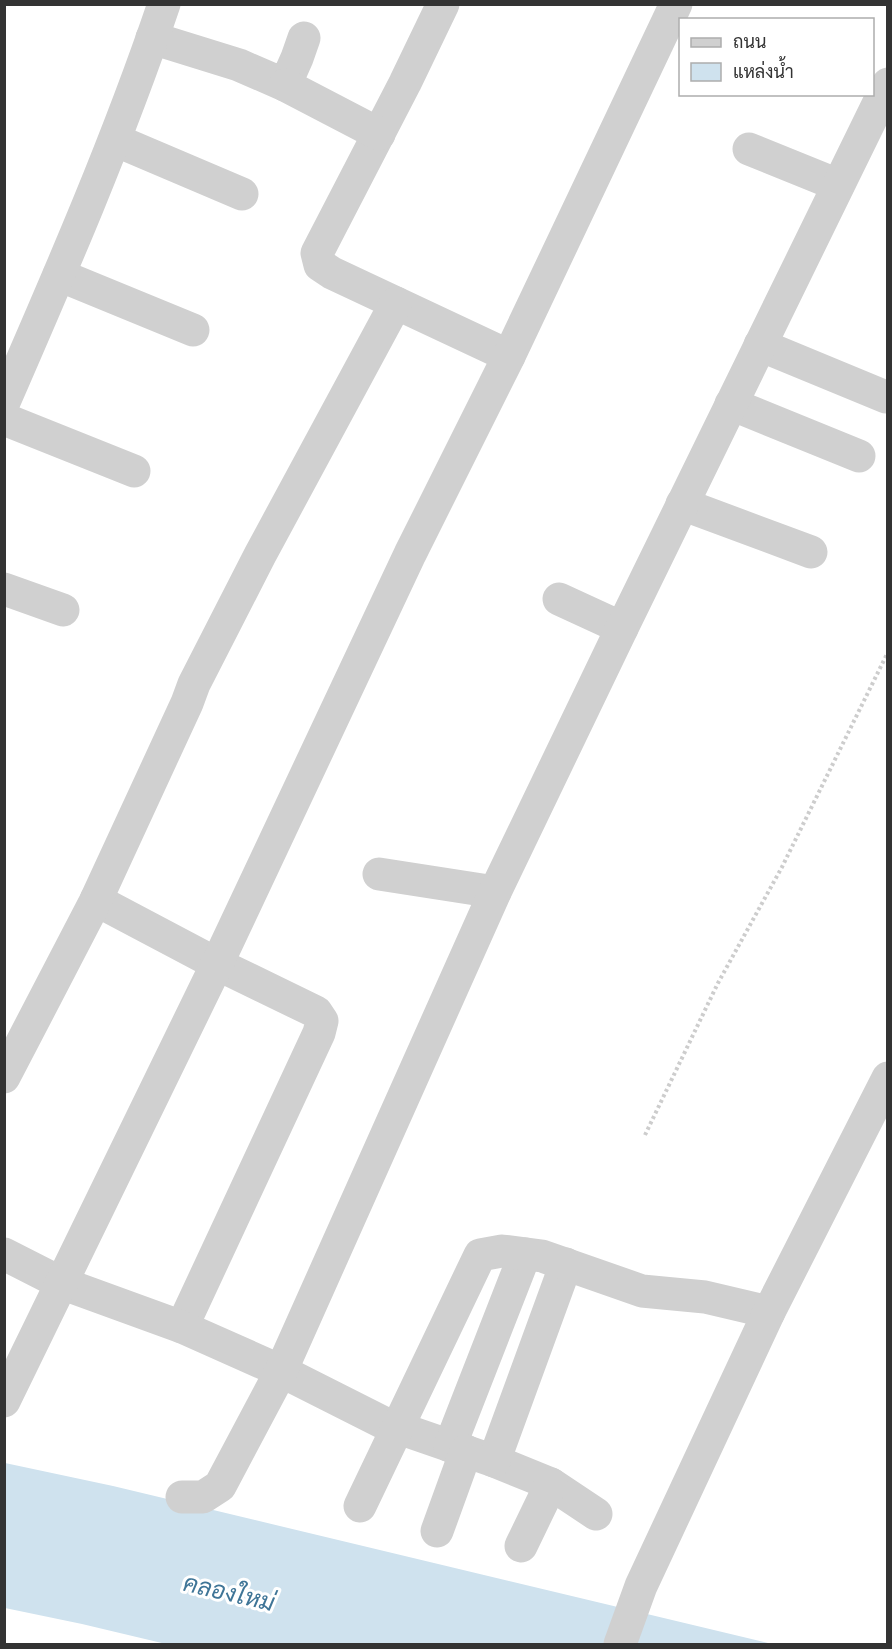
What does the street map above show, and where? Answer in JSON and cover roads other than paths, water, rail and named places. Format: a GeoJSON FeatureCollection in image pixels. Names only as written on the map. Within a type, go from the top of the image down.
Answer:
{"type":"FeatureCollection","features":[{"type":"Feature","properties":{"kind":"street"},"geometry":{"type":"LineString","coordinates":[[4,402],[115,140],[164,4]]}},
{"type":"Feature","properties":{"kind":"street"},"geometry":{"type":"LineString","coordinates":[[443,4],[317,253],[320,265],[332,273],[509,356]]}},
{"type":"Feature","properties":{"kind":"street"},"geometry":{"type":"LineString","coordinates":[[4,1401],[217,964],[410,554],[509,356],[676,4]]}},
{"type":"Feature","properties":{"kind":"street"},"geometry":{"type":"LineString","coordinates":[[152,38],[238,65],[285,85],[378,134]]}},
{"type":"Feature","properties":{"kind":"street"},"geometry":{"type":"LineString","coordinates":[[285,85],[304,38]]}},
{"type":"Feature","properties":{"kind":"street"},"geometry":{"type":"LineString","coordinates":[[182,1497],[203,1497],[220,1486],[281,1371],[495,892],[888,84]]}},
{"type":"Feature","properties":{"kind":"street"},"geometry":{"type":"LineString","coordinates":[[115,140],[242,194]]}},
{"type":"Feature","properties":{"kind":"street"},"geometry":{"type":"LineString","coordinates":[[749,149],[838,185]]}},
{"type":"Feature","properties":{"kind":"street"},"geometry":{"type":"LineString","coordinates":[[59,275],[193,330]]}},
{"type":"Feature","properties":{"kind":"street"},"geometry":{"type":"LineString","coordinates":[[4,1077],[96,900],[194,684],[260,555],[396,303]]}},
{"type":"Feature","properties":{"kind":"street"},"geometry":{"type":"LineString","coordinates":[[760,345],[886,396]]}},
{"type":"Feature","properties":{"kind":"street"},"geometry":{"type":"LineString","coordinates":[[731,404],[859,456]]}},
{"type":"Feature","properties":{"kind":"street"},"geometry":{"type":"LineString","coordinates":[[4,420],[134,471]]}},
{"type":"Feature","properties":{"kind":"street"},"geometry":{"type":"LineString","coordinates":[[682,504],[811,552]]}},
{"type":"Feature","properties":{"kind":"street"},"geometry":{"type":"LineString","coordinates":[[4,589],[63,610]]}},
{"type":"Feature","properties":{"kind":"street"},"geometry":{"type":"LineString","coordinates":[[559,599],[622,628]]}},
{"type":"Feature","properties":{"kind":"street"},"geometry":{"type":"LineString","coordinates":[[379,874],[495,892]]}},
{"type":"Feature","properties":{"kind":"street"},"geometry":{"type":"LineString","coordinates":[[96,900],[217,964],[316,1012],[322,1021],[319,1033],[182,1327]]}},
{"type":"Feature","properties":{"kind":"street"},"geometry":{"type":"LineString","coordinates":[[620,1644],[641,1586],[769,1312],[888,1078]]}},
{"type":"Feature","properties":{"kind":"street"},"geometry":{"type":"LineString","coordinates":[[360,1506],[480,1255],[502,1251],[542,1256],[642,1291],[705,1297],[769,1312]]}},
{"type":"Feature","properties":{"kind":"street"},"geometry":{"type":"LineString","coordinates":[[4,1254],[61,1283],[182,1327],[281,1371],[384,1423],[551,1484],[596,1514]]}},
{"type":"Feature","properties":{"kind":"street"},"geometry":{"type":"LineString","coordinates":[[470,1453],[525,1254]]}},
{"type":"Feature","properties":{"kind":"street"},"geometry":{"type":"LineString","coordinates":[[436,1531],[470,1453],[566,1264]]}},
{"type":"Feature","properties":{"kind":"street"},"geometry":{"type":"LineString","coordinates":[[521,1546],[551,1484]]}},
{"type":"Feature","properties":{"kind":"water","name":"คลองใหม่"},"geometry":{"type":"Polygon","coordinates":[[[5,1463],[113,1486],[772,1644],[166,1644],[5,1608],[5,1463]]]}}]}
